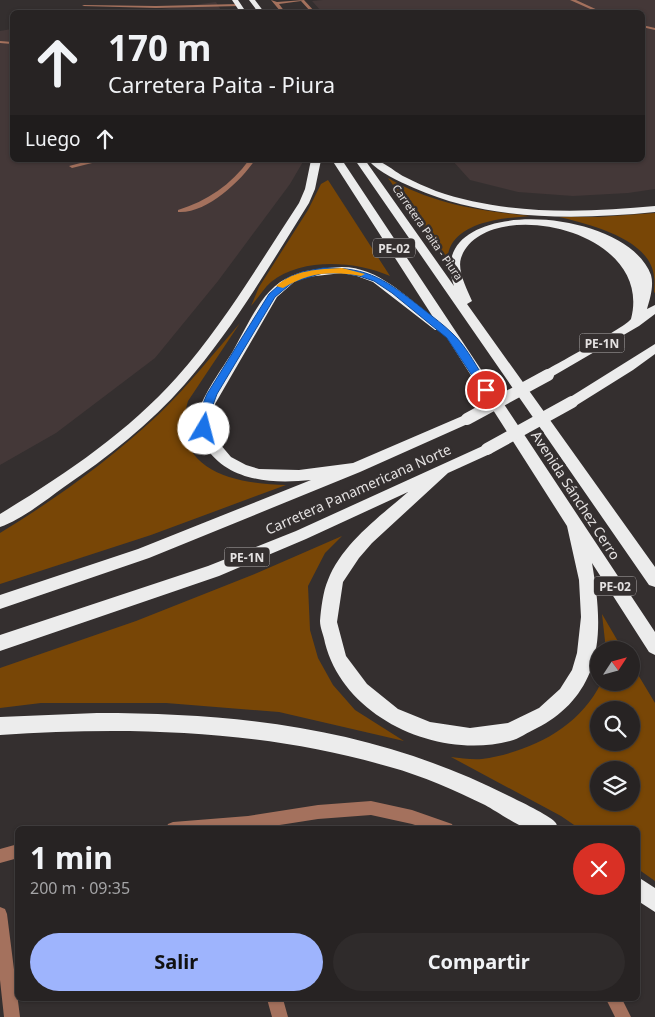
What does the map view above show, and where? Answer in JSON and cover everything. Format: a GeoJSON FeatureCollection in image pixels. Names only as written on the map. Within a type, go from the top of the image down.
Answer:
{"type":"FeatureCollection","features":[{"type":"Feature","properties":{"kind":"highway"},"geometry":{"type":"LineString","coordinates":[[0,521],[40,496],[99,454],[149,412],[180,381],[248,289],[304,203],[315,162]]}},
{"type":"Feature","properties":{"kind":"highway","name":"PE-02"},"geometry":{"type":"LineString","coordinates":[[338,162],[450,336]]}},
{"type":"Feature","properties":{"kind":"highway","name":"Carretera Paita - Piura"},"geometry":{"type":"LineString","coordinates":[[361,162],[473,321]]}},
{"type":"Feature","properties":{"kind":"highway"},"geometry":{"type":"LineString","coordinates":[[376,162],[391,174],[417,187],[472,203],[519,210],[565,213],[655,208]]}},
{"type":"Feature","properties":{"kind":"highway"},"geometry":{"type":"LineString","coordinates":[[473,321],[457,276],[456,258],[461,246],[472,236],[486,229],[506,224],[536,222],[562,224],[590,231],[620,245],[634,258],[643,270],[646,285],[642,307],[636,323]]}},
{"type":"Feature","properties":{"kind":"highway"},"geometry":{"type":"LineString","coordinates":[[355,468],[295,477],[263,475],[244,470],[230,463],[214,450],[208,440],[203,423],[208,404],[272,295],[290,280],[305,274],[332,270],[360,274],[386,285],[450,336]]}},
{"type":"Feature","properties":{"kind":"highway","name":"Carretera Panamericana Norte"},"geometry":{"type":"LineString","coordinates":[[0,602],[143,554],[355,468],[467,419],[548,375],[636,323],[655,308]]}},
{"type":"Feature","properties":{"kind":"highway","name":"Avenida Sánchez Cerro"},"geometry":{"type":"LineString","coordinates":[[473,321],[655,580]]}},
{"type":"Feature","properties":{"kind":"highway","name":"Avenida Sánchez Cerro"},"geometry":{"type":"LineString","coordinates":[[450,336],[655,647]]}},
{"type":"Feature","properties":{"kind":"highway","name":"Carretera Panamericana Norte"},"geometry":{"type":"LineString","coordinates":[[0,643],[213,571],[301,535],[486,449],[572,402],[655,348]]}},
{"type":"Feature","properties":{"kind":"highway"},"geometry":{"type":"LineString","coordinates":[[628,367],[655,361]]}},
{"type":"Feature","properties":{"kind":"highway"},"geometry":{"type":"LineString","coordinates":[[442,471],[359,546],[340,570],[331,598],[330,628],[333,642],[344,668],[376,704],[392,716],[413,726],[455,737],[476,738],[500,735],[519,730],[536,721],[564,698],[580,672],[589,631],[590,612],[586,575],[575,526]]}},
{"type":"Feature","properties":{"kind":"highway"},"geometry":{"type":"LineString","coordinates":[[628,540],[655,563]]}},
{"type":"Feature","properties":{"kind":"highway"},"geometry":{"type":"LineString","coordinates":[[0,726],[31,723],[140,722],[263,730],[317,739],[351,746],[404,762],[481,793],[542,826]]}},
{"type":"Feature","properties":{"kind":"highway"},"geometry":{"type":"LineString","coordinates":[[640,890],[655,901]]}},
{"type":"Feature","properties":{"kind":"street"},"geometry":{"type":"LineString","coordinates":[[212,0],[219,10]]}},
{"type":"Feature","properties":{"kind":"street"},"geometry":{"type":"LineString","coordinates":[[275,2],[301,0],[311,10]]}},
{"type":"Feature","properties":{"kind":"street"},"geometry":{"type":"LineString","coordinates":[[572,0],[595,10]]}},
{"type":"Feature","properties":{"kind":"street"},"geometry":{"type":"LineString","coordinates":[[84,6],[172,7],[236,2]]}},
{"type":"Feature","properties":{"kind":"street"},"geometry":{"type":"LineString","coordinates":[[72,166],[91,162]]}},
{"type":"Feature","properties":{"kind":"street"},"geometry":{"type":"LineString","coordinates":[[180,211],[199,205],[220,192],[250,162]]}},
{"type":"Feature","properties":{"kind":"street"},"geometry":{"type":"LineString","coordinates":[[227,826],[318,812],[370,808],[412,817],[438,826]]}},
{"type":"Feature","properties":{"kind":"street"},"geometry":{"type":"LineString","coordinates":[[0,856],[15,852]]}},
{"type":"Feature","properties":{"kind":"street"},"geometry":{"type":"LineString","coordinates":[[0,914],[12,1017]]}},
{"type":"Feature","properties":{"kind":"street"},"geometry":{"type":"LineString","coordinates":[[276,1001],[280,1017]]}},
{"type":"Feature","properties":{"kind":"street"},"geometry":{"type":"LineString","coordinates":[[615,1001],[623,1017]]}},
{"type":"Feature","properties":{"kind":"shaded area"},"geometry":{"type":"Polygon","coordinates":[[[655,0],[655,189],[628,193],[573,196],[518,192],[470,180],[454,162],[645,162],[645,10],[320,10],[312,1],[655,0]]]}},
{"type":"Feature","properties":{"kind":"shaded area"},"geometry":{"type":"Polygon","coordinates":[[[216,2],[221,10],[154,10],[216,2]]]}},
{"type":"Feature","properties":{"kind":"shaded area"},"geometry":{"type":"Polygon","coordinates":[[[10,29],[10,162],[303,162],[290,184],[218,281],[155,358],[56,433],[0,465],[0,31],[10,29]]]}},
{"type":"Feature","properties":{"kind":"shaded area"},"geometry":{"type":"Polygon","coordinates":[[[388,178],[422,194],[457,205],[493,212],[530,216],[489,222],[469,229],[453,242],[446,260],[388,178]]]}},
{"type":"Feature","properties":{"kind":"shaded area"},"geometry":{"type":"Polygon","coordinates":[[[328,180],[390,276],[361,267],[346,265],[313,265],[298,268],[271,282],[251,306],[259,287],[308,210],[321,184],[328,180]]]}},
{"type":"Feature","properties":{"kind":"shaded area"},"geometry":{"type":"Polygon","coordinates":[[[655,213],[654,293],[654,279],[650,264],[631,243],[601,229],[559,217],[599,217],[655,213]]]}},
{"type":"Feature","properties":{"kind":"shaded area"},"geometry":{"type":"Polygon","coordinates":[[[240,323],[188,401],[184,424],[187,443],[196,457],[210,468],[226,476],[266,484],[286,485],[151,535],[0,584],[0,533],[82,478],[141,431],[180,392],[240,323]]]}},
{"type":"Feature","properties":{"kind":"shaded area"},"geometry":{"type":"Polygon","coordinates":[[[342,536],[325,553],[308,586],[310,630],[318,658],[333,685],[355,710],[404,741],[279,712],[166,703],[41,703],[0,708],[0,668],[136,621],[257,573],[342,536]]]}},
{"type":"Feature","properties":{"kind":"shaded area"},"geometry":{"type":"Polygon","coordinates":[[[602,614],[618,641],[605,641],[602,614]]]}},
{"type":"Feature","properties":{"kind":"shaded area"},"geometry":{"type":"Polygon","coordinates":[[[640,678],[655,703],[655,881],[640,870],[640,826],[576,826],[561,816],[451,757],[482,759],[518,751],[535,744],[566,725],[590,701],[590,751],[640,751],[640,701],[590,701],[596,691],[640,691],[640,678]]]}},
{"type":"Feature","properties":{"kind":"slow traffic"},"geometry":{"type":"LineString","coordinates":[[280,286],[297,277],[314,272],[342,270],[361,274]]}},
{"type":"Feature","properties":{"kind":"route"},"geometry":{"type":"LineString","coordinates":[[204,429],[204,413],[212,394],[272,295],[282,284],[290,280],[305,274],[323,271],[342,270],[360,274],[377,280],[395,291],[450,336],[486,390]]}}]}
